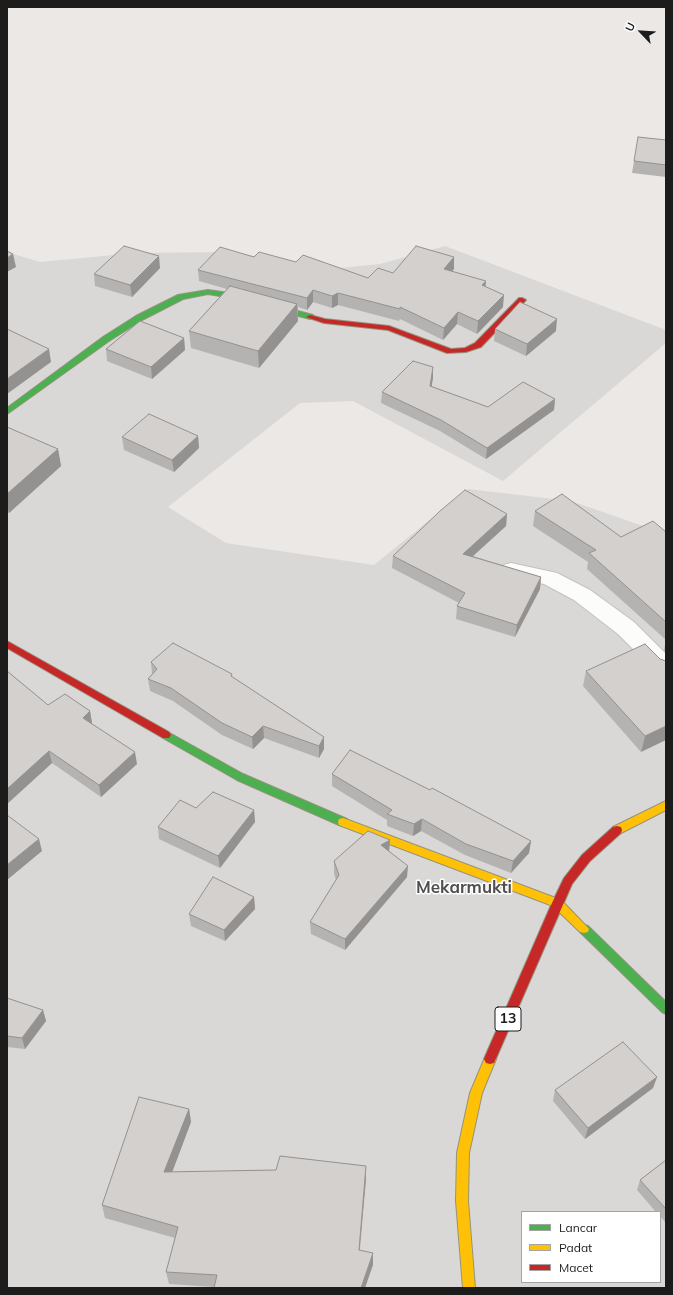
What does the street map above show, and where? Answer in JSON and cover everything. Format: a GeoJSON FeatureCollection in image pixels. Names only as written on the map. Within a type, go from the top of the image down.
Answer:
{"type":"FeatureCollection","features":[{"type":"Feature","properties":{"kind":"main road"},"geometry":{"type":"LineString","coordinates":[[7,412],[106,339],[139,318],[181,297],[208,292],[226,295],[324,321],[389,328],[450,351],[466,350],[478,345],[522,300]]}},
{"type":"Feature","properties":{"kind":"main road"},"geometry":{"type":"LineString","coordinates":[[7,644],[240,777],[320,813],[557,903],[666,1009]]}},
{"type":"Feature","properties":{"kind":"main road","name":"13"},"geometry":{"type":"LineString","coordinates":[[469,1288],[462,1201],[463,1153],[476,1093],[557,903],[568,881],[586,858],[617,830],[666,805]]}},
{"type":"Feature","properties":{"kind":"street"},"geometry":{"type":"LineString","coordinates":[[511,570],[550,578],[582,595],[626,628],[666,668]]}},
{"type":"Feature","properties":{"kind":"shaded area"},"geometry":{"type":"Polygon","coordinates":[[[445,246],[666,330],[666,343],[503,481],[353,401],[300,403],[168,507],[226,543],[374,565],[468,489],[571,501],[666,534],[666,1288],[7,1288],[7,252],[40,262],[135,253],[226,252],[340,268],[380,264],[445,246]]]}},
{"type":"Feature","properties":{"kind":"building"},"geometry":{"type":"Polygon","coordinates":[[[638,137],[666,140],[666,165],[634,161],[638,137]]]}},
{"type":"Feature","properties":{"kind":"building"},"geometry":{"type":"Polygon","coordinates":[[[124,246],[159,256],[130,285],[94,274],[124,246]]]}},
{"type":"Feature","properties":{"kind":"building"},"geometry":{"type":"Polygon","coordinates":[[[416,246],[454,257],[444,269],[486,281],[482,285],[504,295],[478,321],[458,312],[444,328],[400,307],[400,309],[338,293],[332,296],[313,290],[307,298],[198,270],[220,247],[254,257],[259,252],[296,262],[303,255],[368,278],[378,268],[393,273],[416,246]]]}},
{"type":"Feature","properties":{"kind":"building"},"geometry":{"type":"Polygon","coordinates":[[[7,251],[13,254],[7,258],[7,251]]]}},
{"type":"Feature","properties":{"kind":"building"},"geometry":{"type":"Polygon","coordinates":[[[230,286],[297,304],[258,351],[189,331],[230,286]]]}},
{"type":"Feature","properties":{"kind":"building"},"geometry":{"type":"Polygon","coordinates":[[[520,302],[557,319],[527,344],[495,329],[520,302]]]}},
{"type":"Feature","properties":{"kind":"building"},"geometry":{"type":"Polygon","coordinates":[[[140,321],[184,338],[151,367],[106,349],[140,321]]]}},
{"type":"Feature","properties":{"kind":"building"},"geometry":{"type":"Polygon","coordinates":[[[7,329],[49,349],[7,379],[7,329]]]}},
{"type":"Feature","properties":{"kind":"building"},"geometry":{"type":"Polygon","coordinates":[[[413,361],[433,367],[430,386],[488,407],[523,382],[555,399],[487,448],[441,420],[382,392],[413,361]]]}},
{"type":"Feature","properties":{"kind":"building"},"geometry":{"type":"Polygon","coordinates":[[[149,414],[198,436],[172,460],[122,437],[149,414]]]}},
{"type":"Feature","properties":{"kind":"building"},"geometry":{"type":"Polygon","coordinates":[[[7,427],[58,449],[7,494],[7,427]]]}},
{"type":"Feature","properties":{"kind":"building"},"geometry":{"type":"Polygon","coordinates":[[[465,490],[507,514],[463,554],[541,577],[517,625],[457,606],[465,593],[393,556],[440,511],[465,490]]]}},
{"type":"Feature","properties":{"kind":"building"},"geometry":{"type":"Polygon","coordinates":[[[562,494],[621,537],[653,521],[666,532],[666,622],[589,553],[596,550],[535,511],[562,494]]]}},
{"type":"Feature","properties":{"kind":"building"},"geometry":{"type":"Polygon","coordinates":[[[173,643],[232,674],[231,676],[324,737],[319,746],[263,726],[252,737],[222,723],[171,688],[148,679],[157,669],[151,662],[173,643]]]}},
{"type":"Feature","properties":{"kind":"building"},"geometry":{"type":"Polygon","coordinates":[[[645,644],[660,659],[666,661],[666,726],[645,736],[586,671],[645,644]]]}},
{"type":"Feature","properties":{"kind":"building"},"geometry":{"type":"Polygon","coordinates":[[[7,671],[48,705],[65,694],[90,711],[83,718],[135,752],[99,785],[49,751],[7,789],[7,671]]]}},
{"type":"Feature","properties":{"kind":"building"},"geometry":{"type":"Polygon","coordinates":[[[350,750],[430,790],[432,788],[531,841],[513,861],[466,844],[422,819],[414,824],[387,814],[392,810],[332,774],[350,750]]]}},
{"type":"Feature","properties":{"kind":"building"},"geometry":{"type":"Polygon","coordinates":[[[213,792],[254,810],[218,856],[158,827],[180,800],[196,808],[213,792]]]}},
{"type":"Feature","properties":{"kind":"building"},"geometry":{"type":"Polygon","coordinates":[[[7,815],[39,839],[7,865],[7,815]]]}},
{"type":"Feature","properties":{"kind":"building"},"geometry":{"type":"Polygon","coordinates":[[[368,831],[390,840],[381,845],[408,866],[345,939],[310,922],[339,875],[334,861],[368,831]]]}},
{"type":"Feature","properties":{"kind":"building"},"geometry":{"type":"Polygon","coordinates":[[[213,877],[254,897],[224,930],[189,914],[213,877]]]}},
{"type":"Feature","properties":{"kind":"building"},"geometry":{"type":"Polygon","coordinates":[[[7,998],[43,1010],[22,1038],[7,1036],[7,998]]]}},
{"type":"Feature","properties":{"kind":"building"},"geometry":{"type":"Polygon","coordinates":[[[623,1042],[657,1077],[588,1128],[555,1090],[623,1042]]]}},
{"type":"Feature","properties":{"kind":"building"},"geometry":{"type":"Polygon","coordinates":[[[139,1097],[189,1109],[164,1172],[276,1170],[280,1156],[366,1166],[359,1250],[373,1253],[361,1288],[214,1288],[217,1275],[166,1272],[178,1227],[102,1205],[139,1097]]]}},
{"type":"Feature","properties":{"kind":"building"},"geometry":{"type":"Polygon","coordinates":[[[666,1160],[666,1209],[640,1180],[666,1160]]]}},
{"type":"Feature","properties":{"kind":"traffic: fast"},"geometry":{"type":"LineString","coordinates":[[7,412],[106,339],[139,318],[181,297],[208,292],[226,295],[310,317]]}},
{"type":"Feature","properties":{"kind":"traffic: fast"},"geometry":{"type":"LineString","coordinates":[[166,735],[240,777],[343,822]]}},
{"type":"Feature","properties":{"kind":"traffic: fast"},"geometry":{"type":"LineString","coordinates":[[584,929],[666,1009]]}},
{"type":"Feature","properties":{"kind":"traffic: slow"},"geometry":{"type":"LineString","coordinates":[[617,830],[666,805]]}},
{"type":"Feature","properties":{"kind":"traffic: slow"},"geometry":{"type":"LineString","coordinates":[[343,822],[557,903],[584,929]]}},
{"type":"Feature","properties":{"kind":"traffic: slow"},"geometry":{"type":"LineString","coordinates":[[469,1288],[462,1201],[463,1153],[476,1093],[490,1059]]}},
{"type":"Feature","properties":{"kind":"traffic: jam"},"geometry":{"type":"LineString","coordinates":[[310,317],[324,321],[389,328],[450,351],[466,350],[478,345],[522,300]]}},
{"type":"Feature","properties":{"kind":"traffic: jam"},"geometry":{"type":"LineString","coordinates":[[7,644],[166,735]]}},
{"type":"Feature","properties":{"kind":"traffic: jam"},"geometry":{"type":"LineString","coordinates":[[490,1059],[557,903],[568,881],[586,858],[617,830]]}},
{"type":"Feature","properties":{"kind":"district","name":"Mekarmukti"},"geometry":{"type":"Point","coordinates":[464,888]}}]}
